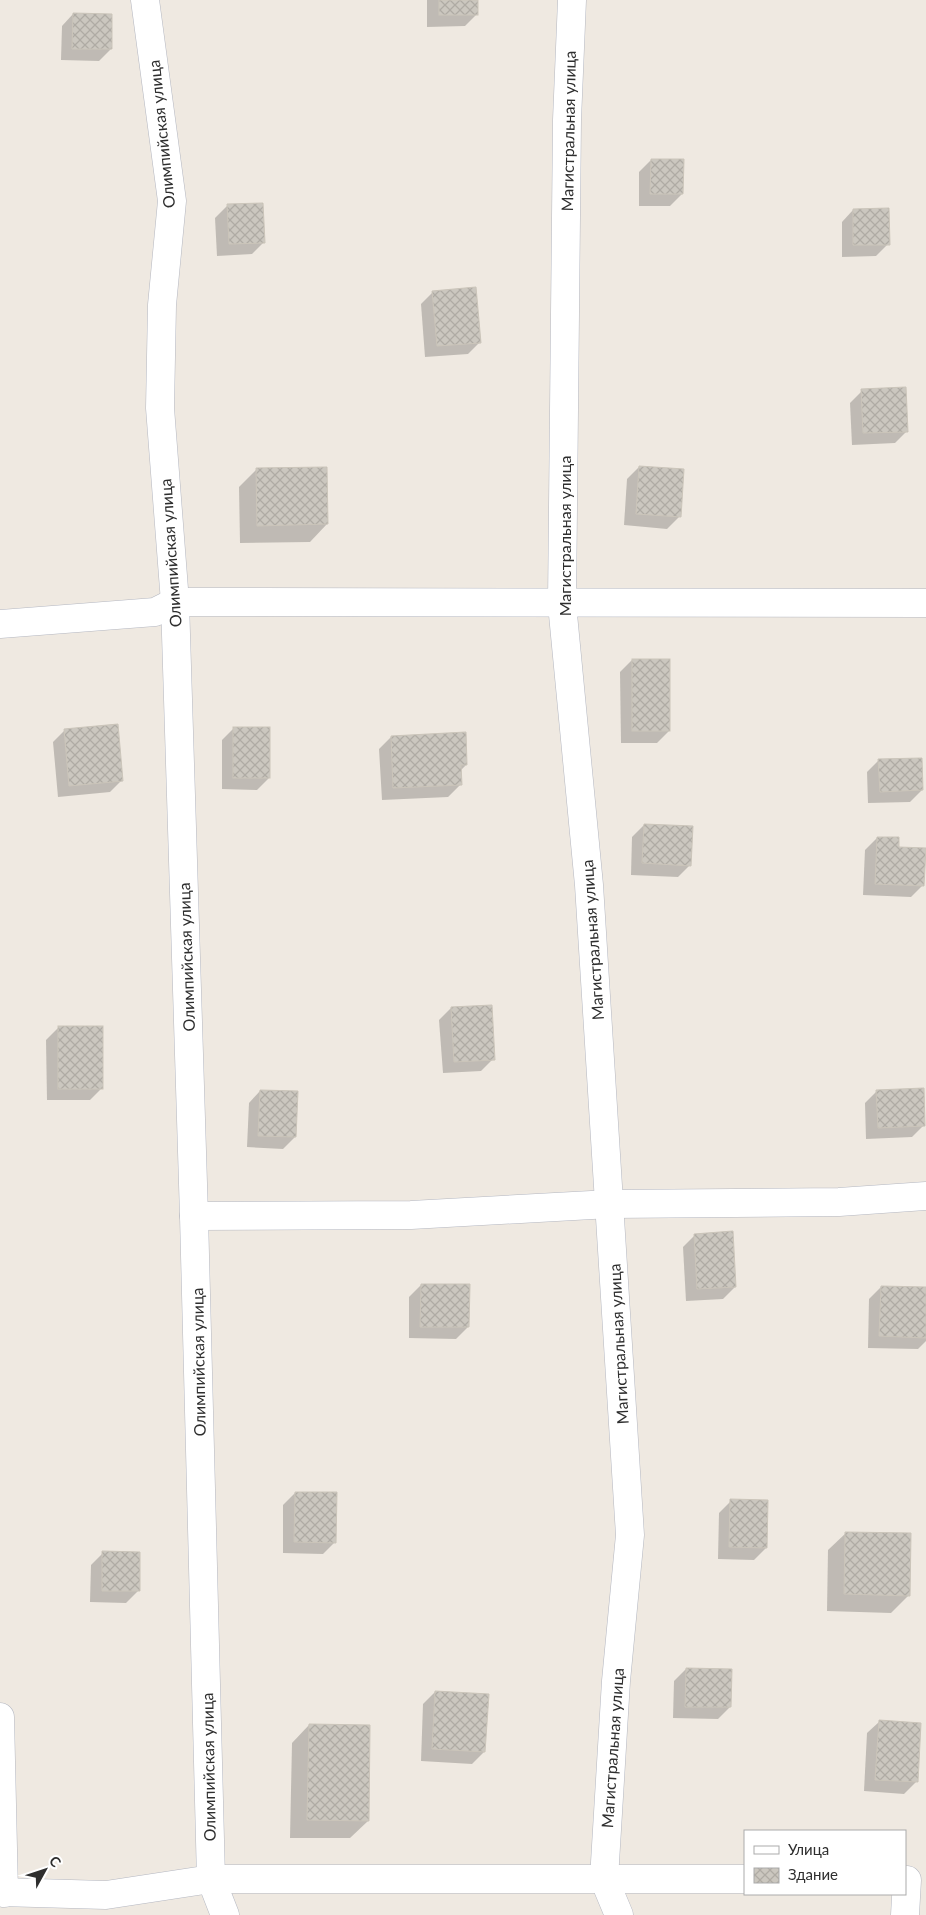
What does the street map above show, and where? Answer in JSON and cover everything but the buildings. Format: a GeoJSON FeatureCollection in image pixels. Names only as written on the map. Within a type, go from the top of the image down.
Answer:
{"type":"FeatureCollection","features":[{"type":"Feature","properties":{"kind":"street","name":"Олимпийская улица"},"geometry":{"type":"LineString","coordinates":[[145,0],[172,201],[162,306],[160,408],[175,602],[194,1216],[211,1879],[224,1915]]}},
{"type":"Feature","properties":{"kind":"street","name":"Магистральная улица"},"geometry":{"type":"LineString","coordinates":[[572,0],[567,120],[562,604],[589,885],[630,1536],[616,1681],[604,1879]]}},
{"type":"Feature","properties":{"kind":"street"},"geometry":{"type":"LineString","coordinates":[[0,624],[155,612],[175,602],[926,603]]}},
{"type":"Feature","properties":{"kind":"street"},"geometry":{"type":"LineString","coordinates":[[194,1216],[411,1215],[610,1204],[839,1202],[926,1196]]}},
{"type":"Feature","properties":{"kind":"street"},"geometry":{"type":"LineString","coordinates":[[0,1717],[2,1892],[106,1895],[211,1879],[744,1879]]}},
{"type":"Feature","properties":{"kind":"street"},"geometry":{"type":"LineString","coordinates":[[905,1915],[912,1878]]}},
{"type":"Feature","properties":{"kind":"street"},"geometry":{"type":"LineString","coordinates":[[604,1879],[619,1915]]}}]}
